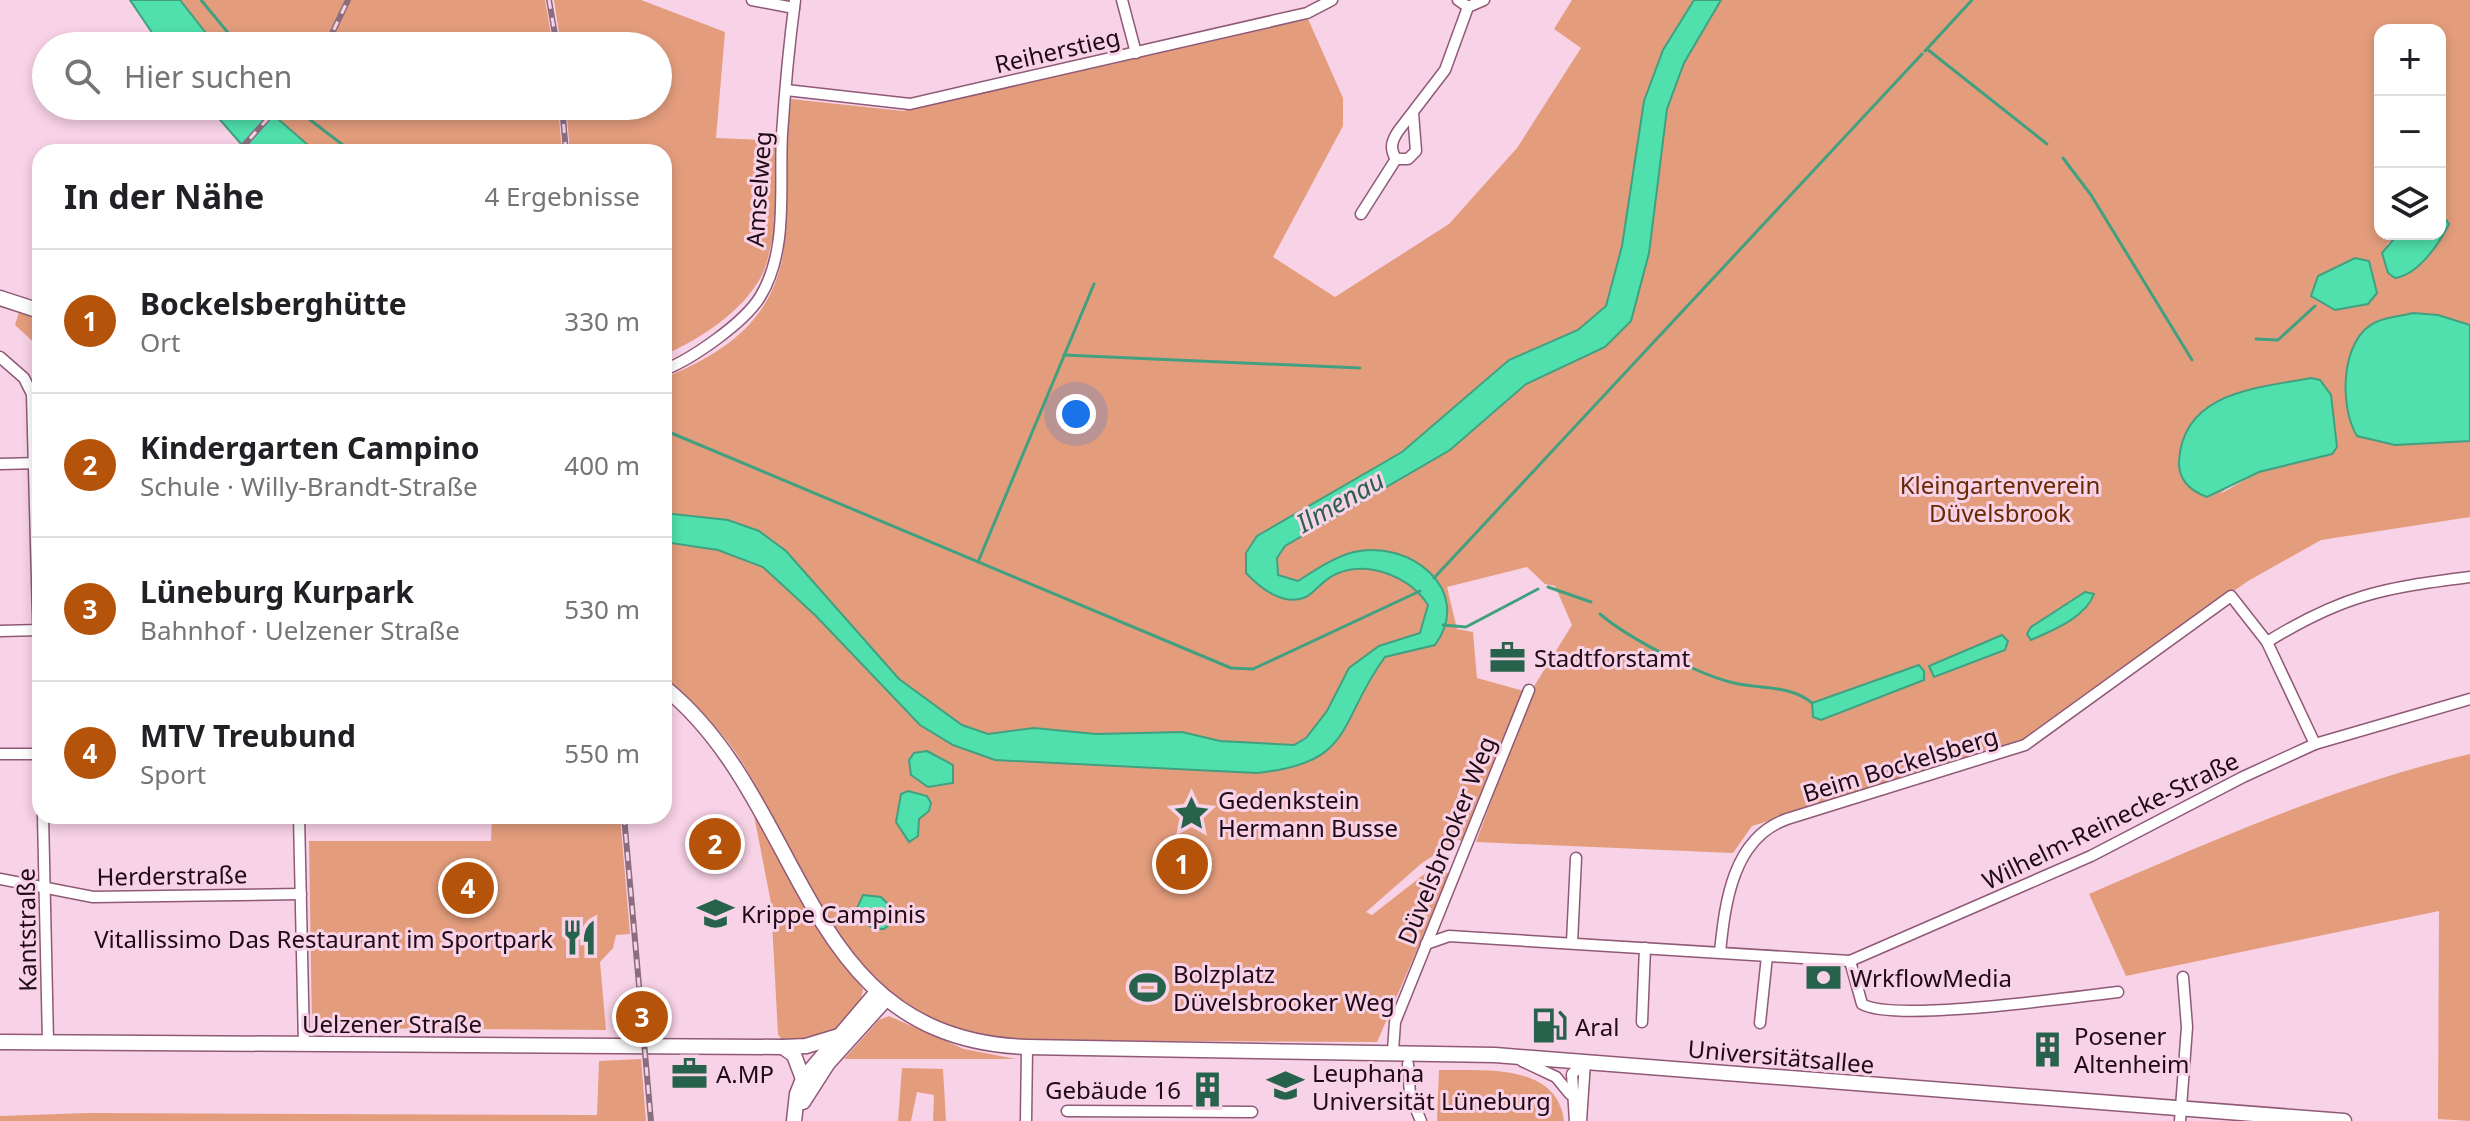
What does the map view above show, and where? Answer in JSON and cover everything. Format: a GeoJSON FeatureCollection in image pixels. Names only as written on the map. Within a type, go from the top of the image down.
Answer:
{"type":"FeatureCollection","features":[{"type":"Feature","properties":{"kind":"main road"},"geometry":{"type":"LineString","coordinates":[[7,300],[32,308]]}},
{"type":"Feature","properties":{"kind":"main road","name":"Universitätsallee"},"geometry":{"type":"LineString","coordinates":[[672,695],[715,738],[835,940],[881,996],[921,1024],[950,1037],[982,1045],[1027,1047],[1393,1051],[1513,1057],[2047,1099],[2181,1116]]}},
{"type":"Feature","properties":{"kind":"main road"},"geometry":{"type":"LineString","coordinates":[[795,1121],[839,1036],[881,996]]}},
{"type":"Feature","properties":{"kind":"main road"},"geometry":{"type":"LineString","coordinates":[[795,1121],[797,1094],[803,1079],[825,1060],[881,996]]}},
{"type":"Feature","properties":{"kind":"main road","name":"Uelzener Straße"},"geometry":{"type":"LineString","coordinates":[[0,1042],[783,1047],[806,1046],[839,1036]]}},
{"type":"Feature","properties":{"kind":"main road"},"geometry":{"type":"LineString","coordinates":[[806,1046],[825,1060]]}},
{"type":"Feature","properties":{"kind":"main road"},"geometry":{"type":"LineString","coordinates":[[783,1047],[794,1055],[803,1079]]}},
{"type":"Feature","properties":{"kind":"main road","name":"Uelzener Straße"},"geometry":{"type":"LineString","coordinates":[[783,1047],[825,1060]]}},
{"type":"Feature","properties":{"kind":"main road"},"geometry":{"type":"LineString","coordinates":[[2181,1116],[2344,1121]]}},
{"type":"Feature","properties":{"kind":"street"},"geometry":{"type":"LineString","coordinates":[[752,0],[794,4]]}},
{"type":"Feature","properties":{"kind":"street"},"geometry":{"type":"LineString","coordinates":[[1122,0],[1136,53]]}},
{"type":"Feature","properties":{"kind":"street","name":"Reiherstieg"},"geometry":{"type":"LineString","coordinates":[[786,90],[910,104],[1307,13],[1332,0]]}},
{"type":"Feature","properties":{"kind":"street"},"geometry":{"type":"LineString","coordinates":[[1458,0],[1468,7]]}},
{"type":"Feature","properties":{"kind":"street"},"geometry":{"type":"LineString","coordinates":[[1396,159],[1391,145],[1394,137],[1445,70],[1468,7],[1484,0]]}},
{"type":"Feature","properties":{"kind":"street","name":"Amselweg"},"geometry":{"type":"LineString","coordinates":[[672,366],[692,356],[741,317],[760,297],[768,281],[780,218],[794,4]]}},
{"type":"Feature","properties":{"kind":"street"},"geometry":{"type":"LineString","coordinates":[[1396,159],[1408,159],[1416,151],[1413,113]]}},
{"type":"Feature","properties":{"kind":"street"},"geometry":{"type":"LineString","coordinates":[[1361,214],[1396,159]]}},
{"type":"Feature","properties":{"kind":"street"},"geometry":{"type":"LineString","coordinates":[[0,357],[24,378],[32,394]]}},
{"type":"Feature","properties":{"kind":"street"},"geometry":{"type":"LineString","coordinates":[[0,464],[32,463]]}},
{"type":"Feature","properties":{"kind":"street"},"geometry":{"type":"LineString","coordinates":[[2315,744],[2267,642],[2334,605],[2370,592],[2470,577]]}},
{"type":"Feature","properties":{"kind":"street","name":"Beim Bockelsberg"},"geometry":{"type":"LineString","coordinates":[[1720,952],[1729,890],[1756,835],[1787,819],[2025,745],[2231,596],[2267,642]]}},
{"type":"Feature","properties":{"kind":"street"},"geometry":{"type":"LineString","coordinates":[[0,631],[32,630]]}},
{"type":"Feature","properties":{"kind":"street","name":"Düvelsbrooker Weg"},"geometry":{"type":"LineString","coordinates":[[1393,1051],[1395,1022],[1529,690]]}},
{"type":"Feature","properties":{"kind":"street","name":"Wilhelm-Reinecke-Straße"},"geometry":{"type":"LineString","coordinates":[[1426,944],[1449,936],[1850,961],[2091,856],[2243,777],[2315,744],[2470,699]]}},
{"type":"Feature","properties":{"kind":"street"},"geometry":{"type":"LineString","coordinates":[[0,754],[32,754]]}},
{"type":"Feature","properties":{"kind":"street","name":"Kantstraße"},"geometry":{"type":"LineString","coordinates":[[43,824],[48,1042]]}},
{"type":"Feature","properties":{"kind":"street"},"geometry":{"type":"LineString","coordinates":[[299,824],[304,1044]]}},
{"type":"Feature","properties":{"kind":"street"},"geometry":{"type":"LineString","coordinates":[[1572,943],[1576,858]]}},
{"type":"Feature","properties":{"kind":"street","name":"Herderstraße"},"geometry":{"type":"LineString","coordinates":[[0,879],[93,897],[301,894]]}},
{"type":"Feature","properties":{"kind":"street"},"geometry":{"type":"LineString","coordinates":[[1642,1022],[1645,948]]}},
{"type":"Feature","properties":{"kind":"street"},"geometry":{"type":"LineString","coordinates":[[1760,1023],[1767,956]]}},
{"type":"Feature","properties":{"kind":"street"},"geometry":{"type":"LineString","coordinates":[[1850,961],[1862,1004],[1886,1011],[2005,1005],[2118,992]]}},
{"type":"Feature","properties":{"kind":"street"},"geometry":{"type":"LineString","coordinates":[[2181,1116],[2187,1027],[2183,977]]}},
{"type":"Feature","properties":{"kind":"street"},"geometry":{"type":"LineString","coordinates":[[1026,1121],[1027,1047]]}},
{"type":"Feature","properties":{"kind":"street","name":"Universitätsallee"},"geometry":{"type":"LineString","coordinates":[[1513,1057],[1556,1077],[1572,1098]]}},
{"type":"Feature","properties":{"kind":"street"},"geometry":{"type":"LineString","coordinates":[[1578,1121],[1572,1098],[1572,1074],[1585,1062]]}},
{"type":"Feature","properties":{"kind":"street"},"geometry":{"type":"LineString","coordinates":[[1578,1121],[1585,1062]]}},
{"type":"Feature","properties":{"kind":"street"},"geometry":{"type":"LineString","coordinates":[[1408,1064],[1410,1095],[1421,1121]]}},
{"type":"Feature","properties":{"kind":"street"},"geometry":{"type":"LineString","coordinates":[[1067,1111],[1148,1116],[1252,1112]]}},
{"type":"Feature","properties":{"kind":"green space"},"geometry":{"type":"Polygon","coordinates":[[[180,0],[545,0],[551,32],[205,32],[180,0]]]}},
{"type":"Feature","properties":{"kind":"green space","name":"Kleingartenverein Düvelsbrook"},"geometry":{"type":"Polygon","coordinates":[[[554,0],[641,0],[725,32],[716,138],[787,141],[791,99],[903,111],[1308,19],[1343,98],[1343,126],[1273,257],[1335,297],[1449,224],[1517,148],[1581,48],[1554,29],[1572,0],[2470,0],[2470,325],[2438,315],[2445,443],[2470,441],[2470,517],[2321,540],[2248,581],[2017,745],[1752,826],[1733,853],[1476,842],[1533,688],[1572,625],[1555,586],[1545,584],[1527,567],[1447,587],[1457,629],[1473,632],[1477,678],[1524,691],[1463,841],[1457,840],[1422,863],[1366,912],[1372,915],[1432,868],[1450,874],[1377,1042],[999,1040],[941,1024],[908,1007],[881,986],[834,928],[734,750],[672,685],[672,375],[708,357],[744,330],[770,295],[784,248],[772,241],[761,277],[753,290],[718,324],[672,351],[672,144],[569,144],[567,120],[672,120],[672,32],[559,32],[554,0]],[[2331,395],[2220,494],[2259,472],[2332,454],[2337,447],[2331,395]],[[908,791],[901,794],[919,819],[930,811],[931,803],[927,796],[908,791]]]}},
{"type":"Feature","properties":{"kind":"green space"},"geometry":{"type":"Polygon","coordinates":[[[279,120],[559,120],[561,144],[307,144],[279,120]]]}},
{"type":"Feature","properties":{"kind":"green space"},"geometry":{"type":"Polygon","coordinates":[[[19,312],[32,317],[32,341],[15,325],[19,312]]]}},
{"type":"Feature","properties":{"kind":"green space"},"geometry":{"type":"Polygon","coordinates":[[[2470,754],[2470,1121],[2438,1119],[2439,911],[2126,976],[2089,894],[2229,834],[2324,798],[2372,781],[2470,754]]]}},
{"type":"Feature","properties":{"kind":"green space"},"geometry":{"type":"Polygon","coordinates":[[[754,815],[827,943],[863,989],[853,1016],[835,1031],[824,1035],[784,1043],[778,1034],[771,903],[754,815]]]}},
{"type":"Feature","properties":{"kind":"green space"},"geometry":{"type":"Polygon","coordinates":[[[492,824],[621,824],[630,934],[616,935],[613,948],[600,962],[606,1030],[312,1028],[309,841],[491,841],[492,824]]]}},
{"type":"Feature","properties":{"kind":"green space"},"geometry":{"type":"Polygon","coordinates":[[[889,1016],[964,1049],[1016,1059],[844,1059],[879,1020],[889,1016]]]}},
{"type":"Feature","properties":{"kind":"green space"},"geometry":{"type":"Polygon","coordinates":[[[641,1059],[646,1121],[0,1121],[0,1116],[88,1113],[597,1115],[599,1061],[641,1059]]]}},
{"type":"Feature","properties":{"kind":"green space"},"geometry":{"type":"Polygon","coordinates":[[[902,1068],[943,1069],[946,1121],[933,1121],[934,1095],[917,1092],[911,1121],[898,1121],[902,1068]]]}},
{"type":"Feature","properties":{"kind":"green space"},"geometry":{"type":"Polygon","coordinates":[[[1439,1070],[1496,1071],[1533,1079],[1548,1088],[1558,1102],[1564,1121],[1437,1121],[1439,1070]]]}},
{"type":"Feature","properties":{"kind":"water"},"geometry":{"type":"Polygon","coordinates":[[[130,0],[180,0],[205,32],[152,32],[130,0]]]}},
{"type":"Feature","properties":{"kind":"water","name":"Ilmenau"},"geometry":{"type":"Polygon","coordinates":[[[1694,0],[1721,0],[1684,63],[1667,109],[1649,253],[1631,321],[1605,347],[1526,384],[1450,450],[1285,546],[1277,558],[1278,575],[1298,581],[1332,560],[1354,552],[1375,550],[1395,553],[1414,561],[1430,573],[1441,588],[1447,605],[1445,625],[1435,645],[1385,657],[1340,736],[1312,760],[1289,768],[1257,773],[995,760],[953,745],[920,725],[815,615],[763,567],[718,550],[672,543],[672,514],[728,520],[759,531],[786,551],[899,679],[962,725],[988,734],[1034,728],[1096,734],[1182,732],[1220,741],[1294,745],[1306,738],[1327,711],[1349,668],[1379,646],[1420,633],[1428,605],[1400,579],[1362,569],[1336,574],[1306,597],[1281,598],[1265,590],[1246,573],[1246,553],[1257,536],[1402,452],[1509,360],[1578,330],[1606,306],[1622,246],[1644,101],[1663,50],[1694,0]]]}},
{"type":"Feature","properties":{"kind":"water"},"geometry":{"type":"Polygon","coordinates":[[[220,120],[279,120],[307,144],[241,144],[220,120]]]}},
{"type":"Feature","properties":{"kind":"water"},"geometry":{"type":"Polygon","coordinates":[[[2393,240],[2440,240],[2420,265],[2404,276],[2395,278],[2388,273],[2382,253],[2393,240]]]}},
{"type":"Feature","properties":{"kind":"water"},"geometry":{"type":"Polygon","coordinates":[[[2355,258],[2369,261],[2377,293],[2368,304],[2335,310],[2311,296],[2318,276],[2355,258]]]}},
{"type":"Feature","properties":{"kind":"water"},"geometry":{"type":"Polygon","coordinates":[[[2413,313],[2438,315],[2470,325],[2470,441],[2395,445],[2357,436],[2351,423],[2347,408],[2346,374],[2355,342],[2364,330],[2376,322],[2413,313]]]}},
{"type":"Feature","properties":{"kind":"water"},"geometry":{"type":"Polygon","coordinates":[[[2311,378],[2320,380],[2331,395],[2337,447],[2332,454],[2259,472],[2207,497],[2187,484],[2179,468],[2184,438],[2194,420],[2209,407],[2247,390],[2311,378]]]}},
{"type":"Feature","properties":{"kind":"water"},"geometry":{"type":"Polygon","coordinates":[[[2085,592],[2094,594],[2083,610],[2031,640],[2027,634],[2031,627],[2085,592]]]}},
{"type":"Feature","properties":{"kind":"water"},"geometry":{"type":"Polygon","coordinates":[[[2002,635],[2008,641],[2005,650],[1934,677],[1929,666],[2002,635]]]}},
{"type":"Feature","properties":{"kind":"water"},"geometry":{"type":"Polygon","coordinates":[[[1919,665],[1924,671],[1924,680],[1821,720],[1813,717],[1812,703],[1919,665]]]}},
{"type":"Feature","properties":{"kind":"water"},"geometry":{"type":"Polygon","coordinates":[[[927,751],[953,765],[953,783],[928,787],[911,775],[909,760],[914,753],[927,751]]]}},
{"type":"Feature","properties":{"kind":"water"},"geometry":{"type":"Polygon","coordinates":[[[908,791],[927,796],[931,803],[929,811],[919,819],[918,836],[909,842],[896,822],[901,794],[908,791]]]}},
{"type":"Feature","properties":{"kind":"water"},"geometry":{"type":"Polygon","coordinates":[[[863,895],[881,897],[892,908],[890,924],[884,929],[866,924],[861,917],[857,908],[863,895]]]}},
{"type":"Feature","properties":{"kind":"waterway"},"geometry":{"type":"LineString","coordinates":[[201,0],[227,32]]}},
{"type":"Feature","properties":{"kind":"waterway"},"geometry":{"type":"LineString","coordinates":[[1925,51],[1972,0]]}},
{"type":"Feature","properties":{"kind":"waterway"},"geometry":{"type":"LineString","coordinates":[[1927,49],[2047,144]]}},
{"type":"Feature","properties":{"kind":"waterway"},"geometry":{"type":"LineString","coordinates":[[1434,578],[1922,54]]}},
{"type":"Feature","properties":{"kind":"waterway"},"geometry":{"type":"LineString","coordinates":[[310,120],[342,144]]}},
{"type":"Feature","properties":{"kind":"waterway"},"geometry":{"type":"LineString","coordinates":[[2063,158],[2091,195],[2192,360]]}},
{"type":"Feature","properties":{"kind":"waterway"},"geometry":{"type":"LineString","coordinates":[[978,562],[1094,284]]}},
{"type":"Feature","properties":{"kind":"waterway"},"geometry":{"type":"LineString","coordinates":[[2256,339],[2278,340],[2315,306]]}},
{"type":"Feature","properties":{"kind":"waterway"},"geometry":{"type":"LineString","coordinates":[[1064,355],[1360,368]]}},
{"type":"Feature","properties":{"kind":"waterway"},"geometry":{"type":"LineString","coordinates":[[672,433],[1231,668],[1253,669],[1420,591]]}},
{"type":"Feature","properties":{"kind":"waterway"},"geometry":{"type":"LineString","coordinates":[[1548,587],[1591,602]]}},
{"type":"Feature","properties":{"kind":"waterway"},"geometry":{"type":"LineString","coordinates":[[1443,625],[1466,627],[1538,589]]}},
{"type":"Feature","properties":{"kind":"waterway"},"geometry":{"type":"LineString","coordinates":[[1600,614],[1645,644],[1702,672],[1734,683],[1785,690],[1812,703]]}},
{"type":"Feature","properties":{"kind":"railway"},"geometry":{"type":"LineString","coordinates":[[333,32],[348,0]]}},
{"type":"Feature","properties":{"kind":"railway"},"geometry":{"type":"LineString","coordinates":[[549,0],[555,32]]}},
{"type":"Feature","properties":{"kind":"railway"},"geometry":{"type":"LineString","coordinates":[[245,144],[267,120]]}},
{"type":"Feature","properties":{"kind":"railway"},"geometry":{"type":"LineString","coordinates":[[563,120],[565,144]]}},
{"type":"Feature","properties":{"kind":"railway"},"geometry":{"type":"LineString","coordinates":[[625,824],[651,1121]]}},
{"type":"Feature","properties":{"kind":"place","name":"Stadtforstamt"},"geometry":{"type":"Point","coordinates":[1508,657]}},
{"type":"Feature","properties":{"kind":"place","name":"Gedenkstein Hermann Busse"},"geometry":{"type":"Point","coordinates":[1192,813]}},
{"type":"Feature","properties":{"kind":"place","name":"Kindergarten Campino"},"geometry":{"type":"Point","coordinates":[715,844]}},
{"type":"Feature","properties":{"kind":"place","name":"Bockelsberghütte"},"geometry":{"type":"Point","coordinates":[1182,864]}},
{"type":"Feature","properties":{"kind":"place","name":"MTV Treubund"},"geometry":{"type":"Point","coordinates":[468,888]}},
{"type":"Feature","properties":{"kind":"place","name":"Krippe Campinis"},"geometry":{"type":"Point","coordinates":[715,913]}},
{"type":"Feature","properties":{"kind":"place","name":"Vitallissimo Das Restaurant im Sportpark"},"geometry":{"type":"Point","coordinates":[579,938]}},
{"type":"Feature","properties":{"kind":"place","name":"WrkflowMedia"},"geometry":{"type":"Point","coordinates":[1824,977]}},
{"type":"Feature","properties":{"kind":"place","name":"Bolzplatz Düvelsbrooker Weg"},"geometry":{"type":"Point","coordinates":[1147,987]}},
{"type":"Feature","properties":{"kind":"place","name":"Lüneburg Kurpark"},"geometry":{"type":"Point","coordinates":[642,1017]}},
{"type":"Feature","properties":{"kind":"place","name":"Aral"},"geometry":{"type":"Point","coordinates":[1549,1026]}},
{"type":"Feature","properties":{"kind":"place","name":"Posener Altenheim"},"geometry":{"type":"Point","coordinates":[2048,1049]}},
{"type":"Feature","properties":{"kind":"place","name":"A.MP"},"geometry":{"type":"Point","coordinates":[690,1073]}},
{"type":"Feature","properties":{"kind":"place","name":"Leuphana Universität Lüneburg"},"geometry":{"type":"Point","coordinates":[1286,1086]}},
{"type":"Feature","properties":{"kind":"place","name":"Gebäude 16"},"geometry":{"type":"Point","coordinates":[1207,1089]}}]}
